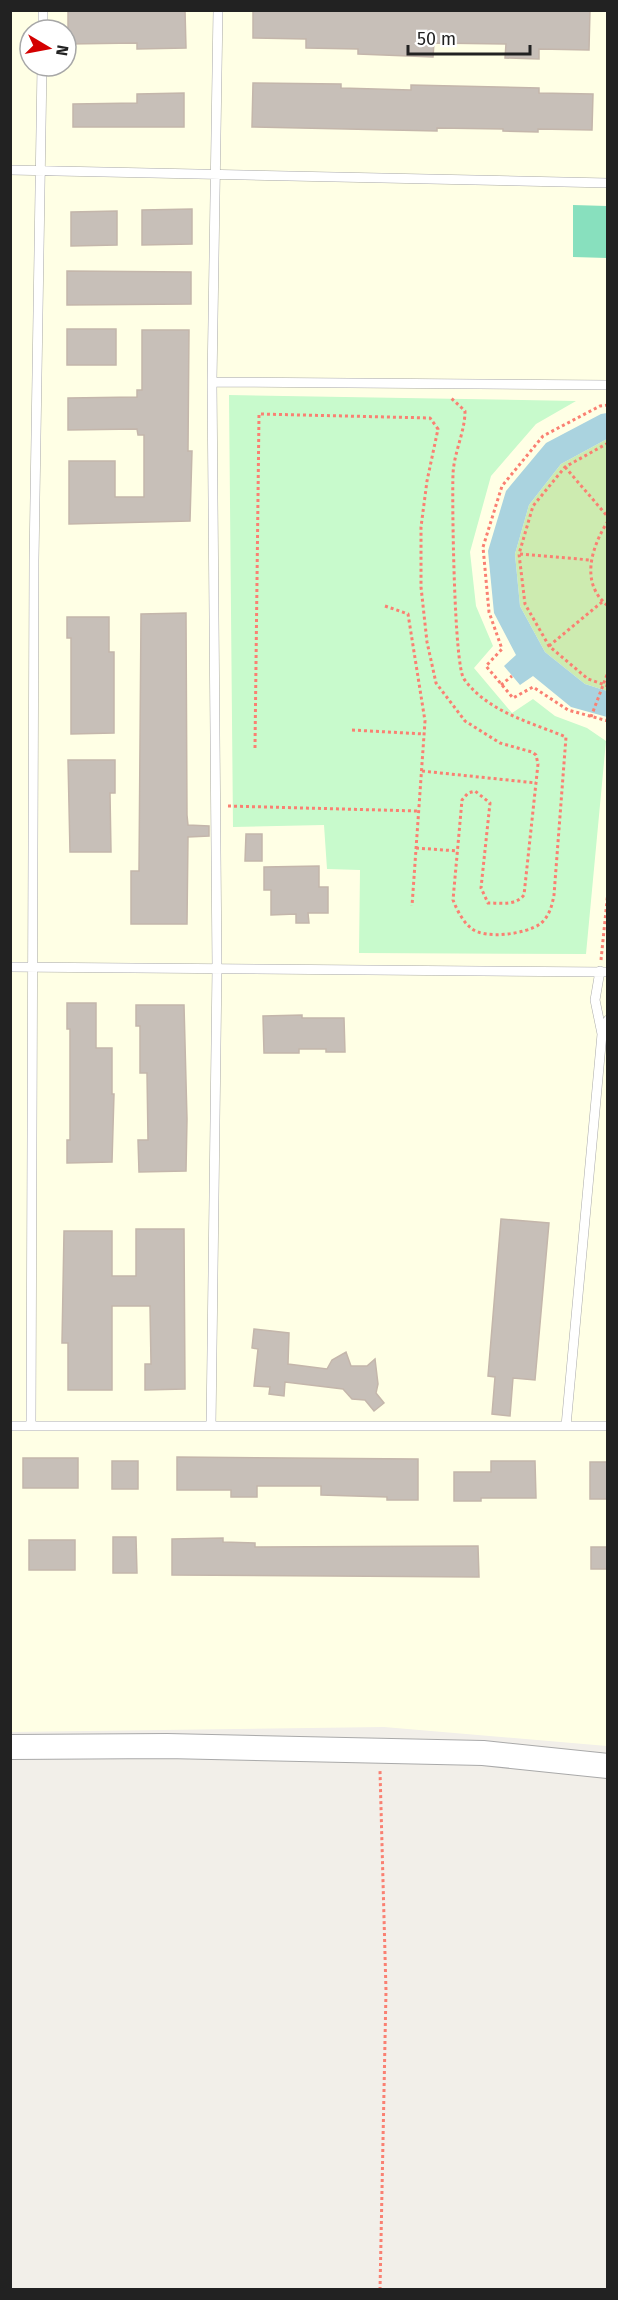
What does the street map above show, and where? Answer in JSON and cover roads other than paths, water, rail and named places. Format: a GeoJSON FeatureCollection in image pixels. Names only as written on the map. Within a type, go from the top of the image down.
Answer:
{"type":"FeatureCollection","features":[{"type":"Feature","properties":{"kind":"street"},"geometry":{"type":"LineString","coordinates":[[10,1747],[168,1746],[483,1753],[608,1766]]}},
{"type":"Feature","properties":{"kind":"lane"},"geometry":{"type":"LineString","coordinates":[[211,1426],[217,968],[212,382],[218,10]]}},
{"type":"Feature","properties":{"kind":"lane"},"geometry":{"type":"LineString","coordinates":[[31,1426],[34,560],[42,78]]}},
{"type":"Feature","properties":{"kind":"lane"},"geometry":{"type":"LineString","coordinates":[[10,170],[608,183]]}},
{"type":"Feature","properties":{"kind":"lane"},"geometry":{"type":"LineString","coordinates":[[212,382],[608,385]]}},
{"type":"Feature","properties":{"kind":"lane"},"geometry":{"type":"LineString","coordinates":[[10,967],[604,971],[595,1000],[602,1034],[566,1426]]}},
{"type":"Feature","properties":{"kind":"lane"},"geometry":{"type":"LineString","coordinates":[[602,1034],[608,1020]]}},
{"type":"Feature","properties":{"kind":"lane"},"geometry":{"type":"LineString","coordinates":[[10,1426],[608,1426]]}},
{"type":"Feature","properties":{"kind":"water"},"geometry":{"type":"Polygon","coordinates":[[[607,413],[607,439],[561,464],[529,505],[515,554],[520,606],[545,652],[585,684],[607,691],[607,717],[571,707],[533,676],[520,685],[504,666],[516,655],[494,613],[488,551],[506,491],[546,443],[607,413]]]}}]}
